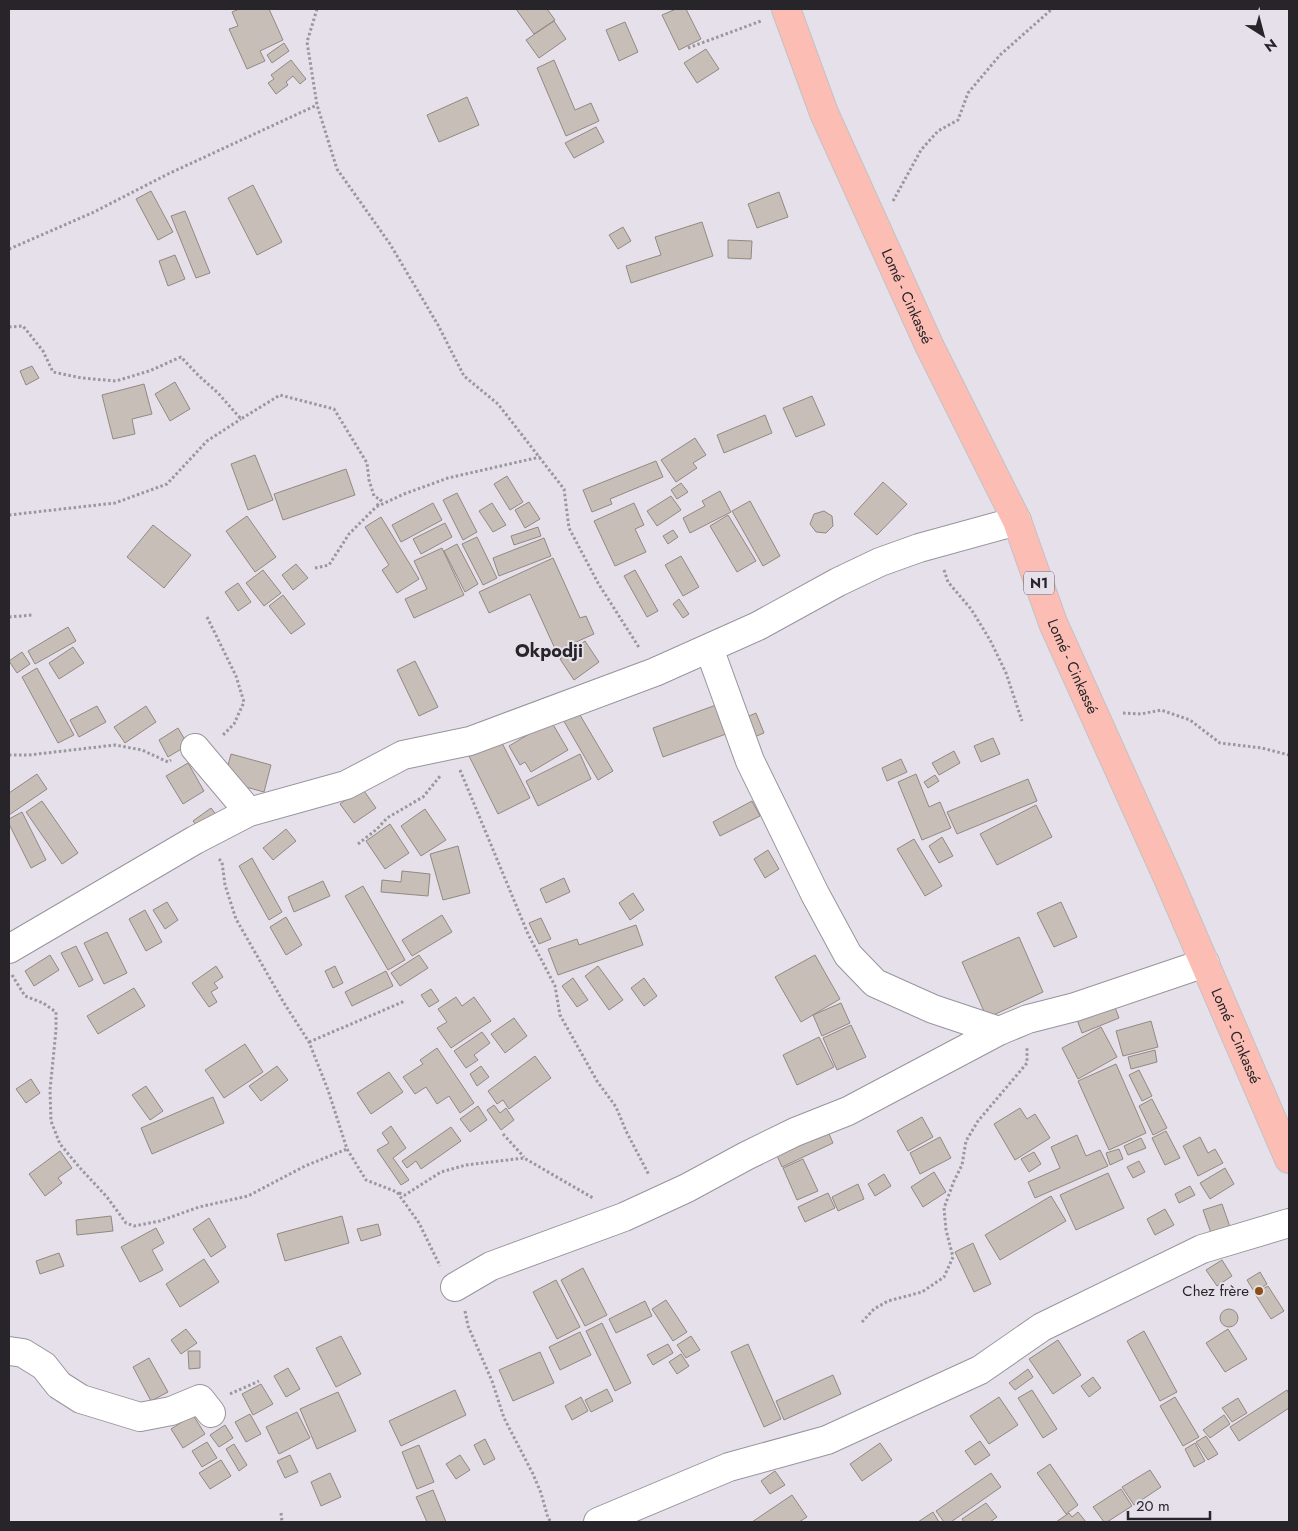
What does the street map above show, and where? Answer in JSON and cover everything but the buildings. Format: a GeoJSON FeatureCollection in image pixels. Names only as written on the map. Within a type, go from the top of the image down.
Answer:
{"type":"FeatureCollection","features":[{"type":"Feature","properties":{"kind":"highway","name":"Lomé - Cinkassé"},"geometry":{"type":"LineString","coordinates":[[787,11],[824,113],[929,345],[1017,521],[1053,623],[1205,963],[1289,1159]]}},
{"type":"Feature","properties":{"kind":"street"},"geometry":{"type":"LineString","coordinates":[[9,949],[195,840],[248,812],[346,785],[403,754],[454,750],[470,741],[655,672],[758,626],[880,562],[933,544],[1017,521]]}},
{"type":"Feature","properties":{"kind":"street"},"geometry":{"type":"LineString","coordinates":[[709,648],[750,761],[815,894],[848,955],[875,983],[933,1009],[999,1030]]}},
{"type":"Feature","properties":{"kind":"street"},"geometry":{"type":"LineString","coordinates":[[195,748],[248,812]]}},
{"type":"Feature","properties":{"kind":"street"},"geometry":{"type":"LineString","coordinates":[[455,1286],[491,1266],[624,1217],[687,1188],[796,1132],[848,1111],[999,1030],[1205,963]]}},
{"type":"Feature","properties":{"kind":"street"},"geometry":{"type":"LineString","coordinates":[[598,1522],[729,1467],[827,1440],[980,1370],[1042,1327],[1202,1249],[1289,1223]]}},
{"type":"Feature","properties":{"kind":"street"},"geometry":{"type":"LineString","coordinates":[[9,1351],[23,1353],[44,1366],[59,1385],[81,1399],[140,1417],[171,1411],[200,1399],[211,1412]]}},
{"type":"Feature","properties":{"kind":"path"},"geometry":{"type":"LineString","coordinates":[[316,9],[306,42],[317,106],[337,169],[390,244],[438,325],[464,376],[498,404],[564,489],[569,528],[598,582],[655,672]]}},
{"type":"Feature","properties":{"kind":"path"},"geometry":{"type":"LineString","coordinates":[[875,224],[891,204],[922,150],[938,131],[958,120],[968,93],[1000,55],[1052,9]]}},
{"type":"Feature","properties":{"kind":"path"},"geometry":{"type":"LineString","coordinates":[[688,48],[787,11]]}},
{"type":"Feature","properties":{"kind":"path"},"geometry":{"type":"LineString","coordinates":[[9,249],[92,213],[168,174],[317,106]]}},
{"type":"Feature","properties":{"kind":"path"},"geometry":{"type":"LineString","coordinates":[[9,327],[23,326],[43,351],[53,372],[82,378],[116,381],[149,371],[181,357],[218,393],[241,419]]}},
{"type":"Feature","properties":{"kind":"path"},"geometry":{"type":"LineString","coordinates":[[9,515],[115,503],[167,484],[207,441],[280,395],[334,409],[367,463],[369,480],[374,496],[381,500],[349,534],[330,565],[315,568]]}},
{"type":"Feature","properties":{"kind":"path"},"geometry":{"type":"LineString","coordinates":[[376,507],[404,494],[448,478],[540,457]]}},
{"type":"Feature","properties":{"kind":"path"},"geometry":{"type":"LineString","coordinates":[[933,544],[948,582],[971,609],[990,640],[1006,672],[1022,721]]}},
{"type":"Feature","properties":{"kind":"path"},"geometry":{"type":"LineString","coordinates":[[9,617],[32,615]]}},
{"type":"Feature","properties":{"kind":"path"},"geometry":{"type":"LineString","coordinates":[[9,755],[29,755],[115,745],[142,750],[168,762],[195,748],[216,741],[234,724],[244,702],[236,676],[207,617]]}},
{"type":"Feature","properties":{"kind":"path"},"geometry":{"type":"LineString","coordinates":[[1094,714],[1141,714],[1162,710],[1190,720],[1220,743],[1262,748],[1289,755]]}},
{"type":"Feature","properties":{"kind":"path"},"geometry":{"type":"LineString","coordinates":[[358,844],[377,830],[388,818],[423,797],[436,784],[454,750]]}},
{"type":"Feature","properties":{"kind":"path"},"geometry":{"type":"LineString","coordinates":[[454,750],[461,775],[528,934],[555,986],[560,1015],[597,1081],[616,1107],[626,1131],[662,1199]]}},
{"type":"Feature","properties":{"kind":"path"},"geometry":{"type":"LineString","coordinates":[[195,840],[222,862],[225,885],[236,919],[309,1042],[328,1090],[347,1149],[366,1180],[405,1195],[441,1172],[466,1165],[524,1158]]}},
{"type":"Feature","properties":{"kind":"path"},"geometry":{"type":"LineString","coordinates":[[9,971],[25,996],[44,1003],[56,1012],[50,1090],[51,1121],[60,1144],[107,1197],[126,1223],[134,1226],[160,1221],[199,1206],[248,1196],[304,1166],[347,1149]]}},
{"type":"Feature","properties":{"kind":"path"},"geometry":{"type":"LineString","coordinates":[[309,1042],[405,1001]]}},
{"type":"Feature","properties":{"kind":"path"},"geometry":{"type":"LineString","coordinates":[[862,1322],[874,1309],[888,1300],[922,1292],[944,1277],[953,1257],[946,1230],[944,1208],[962,1165],[966,1140],[978,1121],[1027,1064],[1028,1020]]}},
{"type":"Feature","properties":{"kind":"path"},"geometry":{"type":"LineString","coordinates":[[503,1134],[524,1158],[624,1217]]}},
{"type":"Feature","properties":{"kind":"path"},"geometry":{"type":"LineString","coordinates":[[397,1192],[419,1223],[441,1267],[455,1286],[464,1308],[468,1326],[492,1381],[504,1418],[533,1474],[551,1522]]}},
{"type":"Feature","properties":{"kind":"path"},"geometry":{"type":"LineString","coordinates":[[281,1513],[282,1522]]}},
{"type":"Feature","properties":{"kind":"place","name":"Chez frère"},"geometry":{"type":"Point","coordinates":[1259,1291]}},
{"type":"Feature","properties":{"kind":"district","name":"Okpodji"},"geometry":{"type":"Point","coordinates":[549,651]}}]}
